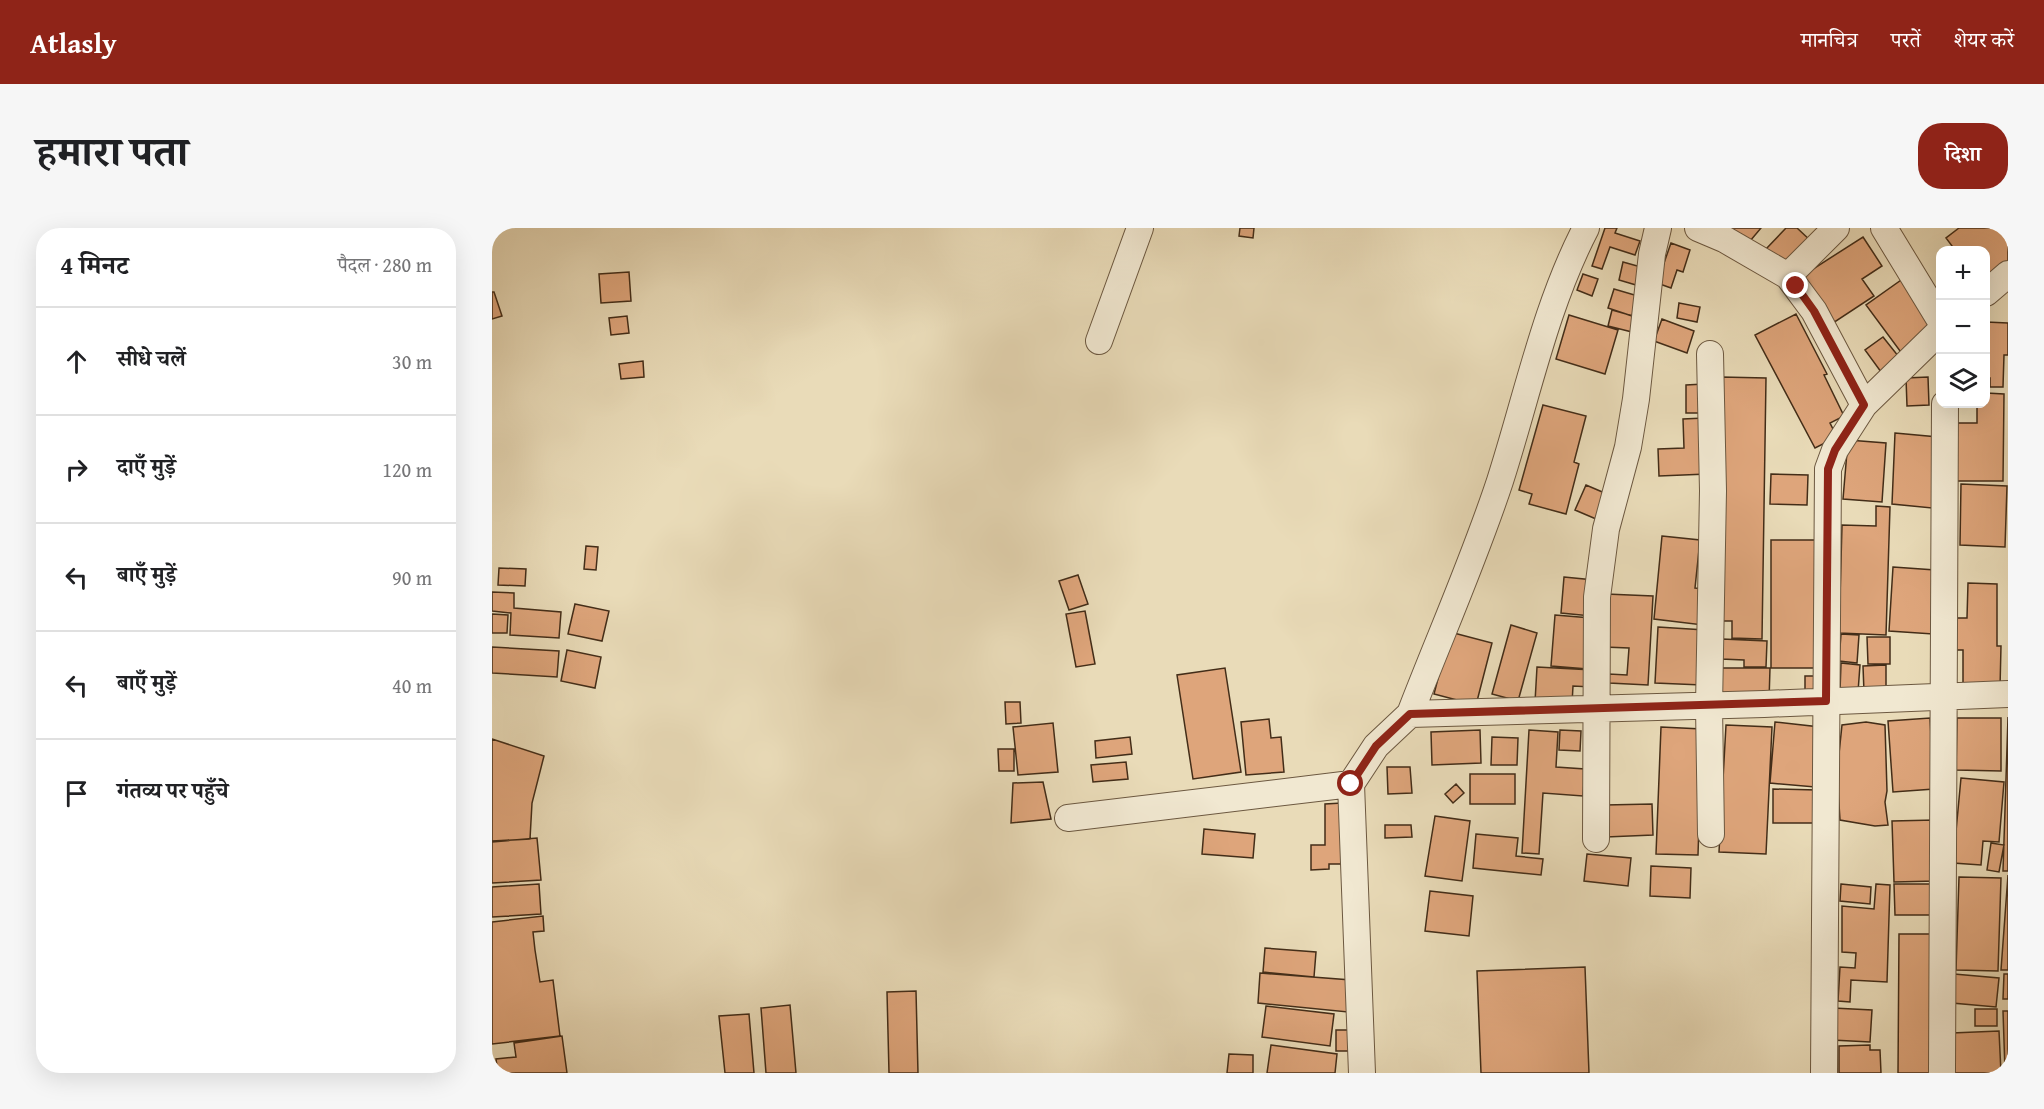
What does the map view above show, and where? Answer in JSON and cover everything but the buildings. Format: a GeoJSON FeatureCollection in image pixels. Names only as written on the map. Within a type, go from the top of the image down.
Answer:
{"type":"FeatureCollection","features":[{"type":"Feature","properties":{"kind":"street"},"geometry":{"type":"LineString","coordinates":[[1099,341],[1140,228]]}},
{"type":"Feature","properties":{"kind":"street"},"geometry":{"type":"LineString","coordinates":[[1596,839],[1597,597],[1606,529],[1628,447],[1636,399],[1658,228]]}},
{"type":"Feature","properties":{"kind":"street"},"geometry":{"type":"LineString","coordinates":[[1698,228],[1724,239],[1788,276],[1814,311],[1864,405]]}},
{"type":"Feature","properties":{"kind":"street"},"geometry":{"type":"LineString","coordinates":[[1788,276],[1836,228]]}},
{"type":"Feature","properties":{"kind":"street"},"geometry":{"type":"LineString","coordinates":[[1884,228],[1936,312]]}},
{"type":"Feature","properties":{"kind":"street"},"geometry":{"type":"LineString","coordinates":[[1362,1073],[1351,784],[1376,746],[1410,714],[1488,516],[1516,432],[1542,338],[1580,232]]}},
{"type":"Feature","properties":{"kind":"street"},"geometry":{"type":"LineString","coordinates":[[1990,290],[2008,274]]}},
{"type":"Feature","properties":{"kind":"street"},"geometry":{"type":"LineString","coordinates":[[1824,1073],[1828,469],[1835,450],[1864,405],[1936,337]]}},
{"type":"Feature","properties":{"kind":"street"},"geometry":{"type":"LineString","coordinates":[[1710,354],[1713,491],[1709,706],[1711,834]]}},
{"type":"Feature","properties":{"kind":"street"},"geometry":{"type":"LineString","coordinates":[[1942,1073],[1945,408]]}},
{"type":"Feature","properties":{"kind":"street"},"geometry":{"type":"LineString","coordinates":[[1410,714],[1709,706],[2008,694]]}},
{"type":"Feature","properties":{"kind":"street"},"geometry":{"type":"LineString","coordinates":[[1068,818],[1351,784]]}},
{"type":"Feature","properties":{"kind":"route"},"geometry":{"type":"LineString","coordinates":[[1351,784],[1376,746],[1410,714],[1826,701],[1828,469],[1835,450],[1864,405],[1814,311],[1796,286]]}}]}
